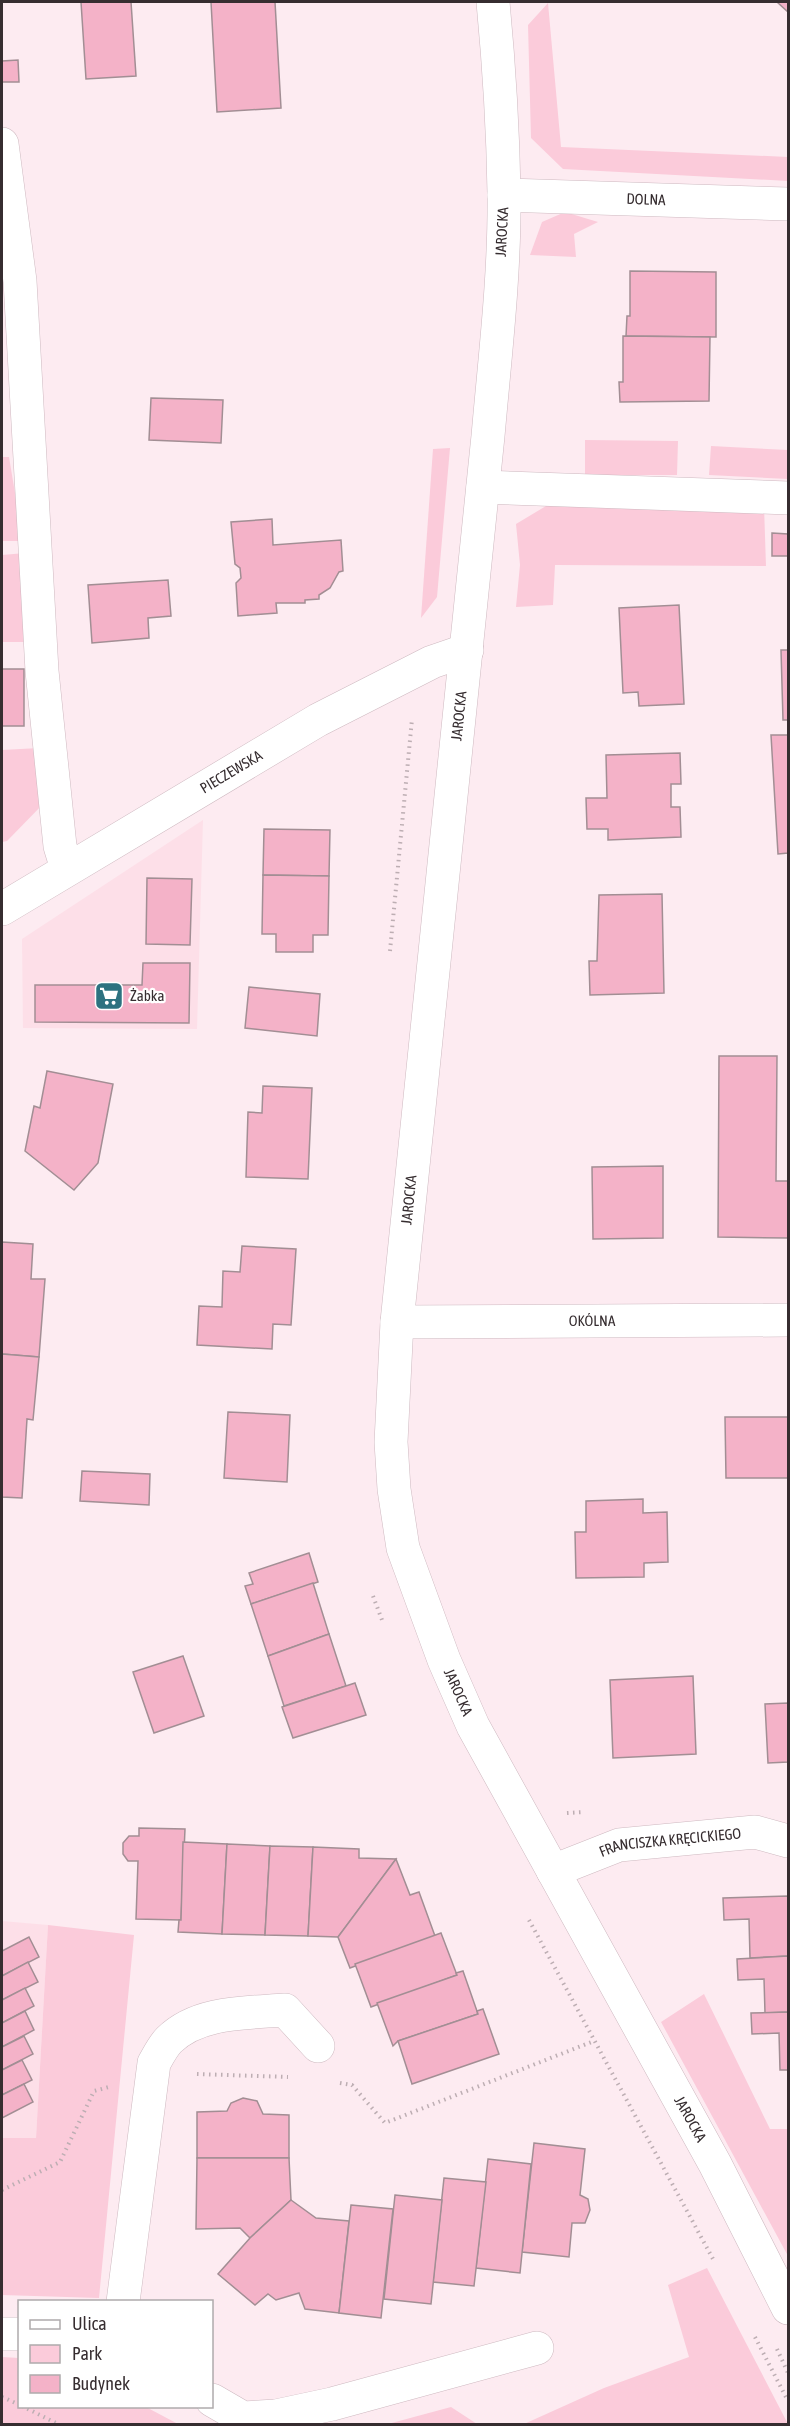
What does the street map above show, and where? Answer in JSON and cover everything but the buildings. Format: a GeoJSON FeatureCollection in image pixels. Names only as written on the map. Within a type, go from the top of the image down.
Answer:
{"type":"FeatureCollection","features":[{"type":"Feature","properties":{"kind":"street","name":"JAROCKA"},"geometry":{"type":"LineString","coordinates":[[493,2],[500,75],[504,195],[496,337],[467,650],[397,1322],[391,1442],[394,1490],[403,1548],[444,1660],[473,1726],[715,2164],[789,2308]]}},
{"type":"Feature","properties":{"kind":"street"},"geometry":{"type":"LineString","coordinates":[[2,144],[20,281],[42,671],[60,846],[67,869]]}},
{"type":"Feature","properties":{"kind":"street","name":"DOLNA"},"geometry":{"type":"LineString","coordinates":[[504,195],[789,204]]}},
{"type":"Feature","properties":{"kind":"street"},"geometry":{"type":"LineString","coordinates":[[483,486],[789,498]]}},
{"type":"Feature","properties":{"kind":"street","name":"PIECZEWSKA"},"geometry":{"type":"LineString","coordinates":[[2,909],[318,720],[418,669],[467,650]]}},
{"type":"Feature","properties":{"kind":"street","name":"OKÓLNA"},"geometry":{"type":"LineString","coordinates":[[397,1322],[789,1320]]}},
{"type":"Feature","properties":{"kind":"street","name":"FRANCISZKA KRĘCICKIEGO"},"geometry":{"type":"LineString","coordinates":[[554,1871],[618,1845],[755,1832],[789,1841]]}},
{"type":"Feature","properties":{"kind":"street"},"geometry":{"type":"LineString","coordinates":[[123,2300],[154,2063],[169,2040],[194,2022],[234,2014],[285,2010],[318,2046]]}},
{"type":"Feature","properties":{"kind":"street"},"geometry":{"type":"LineString","coordinates":[[2,2334],[18,2334]]}},
{"type":"Feature","properties":{"kind":"street"},"geometry":{"type":"LineString","coordinates":[[213,2401],[243,2418],[276,2416],[332,2404],[537,2348]]}},
{"type":"Feature","properties":{"kind":"path"},"geometry":{"type":"LineString","coordinates":[[389,958],[418,669]]}},
{"type":"Feature","properties":{"kind":"path"},"geometry":{"type":"LineString","coordinates":[[371,1584],[375,1606],[385,1627]]}},
{"type":"Feature","properties":{"kind":"path"},"geometry":{"type":"LineString","coordinates":[[527,1917],[716,2265]]}},
{"type":"Feature","properties":{"kind":"path"},"geometry":{"type":"LineString","coordinates":[[333,2082],[352,2085],[385,2123],[594,2042]]}},
{"type":"Feature","properties":{"kind":"path"},"geometry":{"type":"LineString","coordinates":[[2,2190],[60,2162],[94,2091],[152,2077],[198,2074],[290,2077]]}},
{"type":"Feature","properties":{"kind":"path"},"geometry":{"type":"LineString","coordinates":[[750,2327],[789,2401]]}},
{"type":"Feature","properties":{"kind":"path"},"geometry":{"type":"LineString","coordinates":[[773,2343],[789,2373]]}},
{"type":"Feature","properties":{"kind":"path"},"geometry":{"type":"LineString","coordinates":[[2,2397],[18,2405]]}},
{"type":"Feature","properties":{"kind":"path"},"geometry":{"type":"LineString","coordinates":[[25,2408],[58,2424]]}},
{"type":"Feature","properties":{"kind":"shaded area"},"geometry":{"type":"Polygon","coordinates":[[[203,820],[197,1029],[23,1028],[22,939],[203,820]]]}},
{"type":"Feature","properties":{"kind":"shaded area"},"geometry":{"type":"Polygon","coordinates":[[[2,1921],[48,1925],[36,2138],[2,2138],[2,1921]]]}},
{"type":"Feature","properties":{"kind":"green space"},"geometry":{"type":"Polygon","coordinates":[[[548,3],[561,147],[788,157],[788,181],[563,169],[531,138],[528,25],[548,3]]]}},
{"type":"Feature","properties":{"kind":"green space"},"geometry":{"type":"Polygon","coordinates":[[[565,212],[598,222],[574,234],[576,257],[530,255],[542,222],[565,212]]]}},
{"type":"Feature","properties":{"kind":"green space"},"geometry":{"type":"Polygon","coordinates":[[[585,440],[678,441],[677,475],[585,475],[585,440]]]}},
{"type":"Feature","properties":{"kind":"green space"},"geometry":{"type":"Polygon","coordinates":[[[711,446],[788,450],[788,479],[709,475],[711,446]]]}},
{"type":"Feature","properties":{"kind":"green space"},"geometry":{"type":"Polygon","coordinates":[[[450,448],[437,597],[421,618],[433,449],[450,448]]]}},
{"type":"Feature","properties":{"kind":"green space"},"geometry":{"type":"Polygon","coordinates":[[[2,457],[9,457],[23,541],[2,541],[2,457]]]}},
{"type":"Feature","properties":{"kind":"green space"},"geometry":{"type":"Polygon","coordinates":[[[546,506],[764,506],[766,566],[555,565],[553,605],[516,607],[520,565],[516,524],[546,506]]]}},
{"type":"Feature","properties":{"kind":"green space"},"geometry":{"type":"Polygon","coordinates":[[[25,553],[35,642],[2,642],[2,555],[25,553]]]}},
{"type":"Feature","properties":{"kind":"green space"},"geometry":{"type":"Polygon","coordinates":[[[39,748],[46,801],[7,841],[2,842],[2,750],[39,748]]]}},
{"type":"Feature","properties":{"kind":"green space"},"geometry":{"type":"Polygon","coordinates":[[[48,1925],[134,1935],[99,2298],[2,2295],[2,2138],[36,2138],[48,1925]]]}},
{"type":"Feature","properties":{"kind":"green space"},"geometry":{"type":"Polygon","coordinates":[[[704,1994],[770,2129],[788,2129],[788,2256],[661,2022],[704,1994]]]}},
{"type":"Feature","properties":{"kind":"green space"},"geometry":{"type":"Polygon","coordinates":[[[707,2268],[788,2424],[524,2424],[604,2388],[689,2357],[668,2285],[707,2268]]]}},
{"type":"Feature","properties":{"kind":"green space"},"geometry":{"type":"Polygon","coordinates":[[[2,2357],[18,2358],[18,2408],[148,2408],[178,2424],[2,2424],[2,2357]]]}},
{"type":"Feature","properties":{"kind":"green space"},"geometry":{"type":"Polygon","coordinates":[[[451,2407],[477,2424],[388,2424],[451,2407]]]}},
{"type":"Feature","properties":{"kind":"place","name":"Żabka"},"geometry":{"type":"Point","coordinates":[109,996]}}]}
